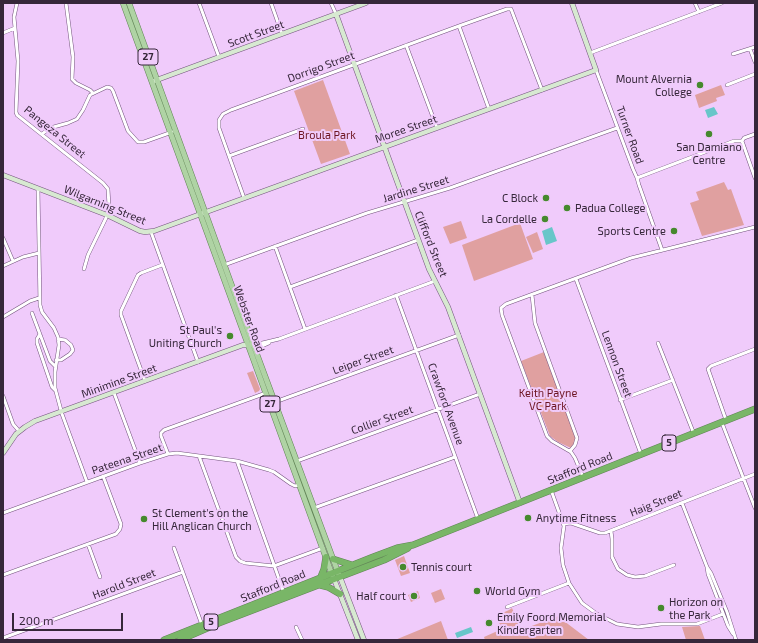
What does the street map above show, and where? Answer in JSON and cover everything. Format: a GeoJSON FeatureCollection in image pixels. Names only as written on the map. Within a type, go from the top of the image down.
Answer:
{"type":"FeatureCollection","features":[{"type":"Feature","properties":{"kind":"highway","name":"Stafford Road"},"geometry":{"type":"LineString","coordinates":[[164,640],[188,638],[336,575],[400,553],[413,545],[755,409]]}},
{"type":"Feature","properties":{"kind":"highway","name":"Stafford Road"},"geometry":{"type":"LineString","coordinates":[[336,575],[352,565],[397,548],[413,545]]}},
{"type":"Feature","properties":{"kind":"highway"},"geometry":{"type":"LineString","coordinates":[[326,557],[320,582],[340,594]]}},
{"type":"Feature","properties":{"kind":"highway"},"geometry":{"type":"LineString","coordinates":[[333,559],[352,565]]}},
{"type":"Feature","properties":{"kind":"highway","name":"Stafford Road"},"geometry":{"type":"LineString","coordinates":[[176,638],[202,625],[284,593],[320,582]]}},
{"type":"Feature","properties":{"kind":"main road","name":"Webster Road"},"geometry":{"type":"LineString","coordinates":[[123,3],[154,81],[203,213],[251,345],[266,393],[302,483],[326,557],[336,575]]}},
{"type":"Feature","properties":{"kind":"main road","name":"Webster Road"},"geometry":{"type":"LineString","coordinates":[[129,3],[154,81]]}},
{"type":"Feature","properties":{"kind":"main road","name":"Webster Road"},"geometry":{"type":"LineString","coordinates":[[251,345],[256,352],[275,402],[294,462]]}},
{"type":"Feature","properties":{"kind":"main road","name":"Webster Road"},"geometry":{"type":"LineString","coordinates":[[302,483],[314,508],[333,559],[336,575]]}},
{"type":"Feature","properties":{"kind":"street","name":"Pangeza Street"},"geometry":{"type":"LineString","coordinates":[[17,3],[14,17],[18,61],[16,112],[106,185],[108,189],[109,206],[107,215]]}},
{"type":"Feature","properties":{"kind":"street"},"geometry":{"type":"LineString","coordinates":[[66,3],[73,57],[72,78],[74,82],[89,89],[93,93]]}},
{"type":"Feature","properties":{"kind":"street"},"geometry":{"type":"LineString","coordinates":[[199,3],[219,57]]}},
{"type":"Feature","properties":{"kind":"street"},"geometry":{"type":"LineString","coordinates":[[270,3],[282,34]]}},
{"type":"Feature","properties":{"kind":"street"},"geometry":{"type":"LineString","coordinates":[[331,3],[336,14]]}},
{"type":"Feature","properties":{"kind":"street","name":"Scott Street"},"geometry":{"type":"LineString","coordinates":[[154,81],[366,3]]}},
{"type":"Feature","properties":{"kind":"street","name":"Turner Road"},"geometry":{"type":"LineString","coordinates":[[572,3],[662,250]]}},
{"type":"Feature","properties":{"kind":"street"},"geometry":{"type":"LineString","coordinates":[[695,3],[699,12]]}},
{"type":"Feature","properties":{"kind":"street"},"geometry":{"type":"LineString","coordinates":[[590,53],[722,3]]}},
{"type":"Feature","properties":{"kind":"street","name":"Dorrigo Street"},"geometry":{"type":"LineString","coordinates":[[244,198],[219,128],[219,120],[223,114],[459,26],[507,9],[511,9],[542,90]]}},
{"type":"Feature","properties":{"kind":"street","name":"Clifford Street"},"geometry":{"type":"LineString","coordinates":[[336,14],[418,240],[429,269],[446,300],[520,503]]}},
{"type":"Feature","properties":{"kind":"street"},"geometry":{"type":"LineString","coordinates":[[459,26],[489,109]]}},
{"type":"Feature","properties":{"kind":"street"},"geometry":{"type":"LineString","coordinates":[[3,33],[15,28]]}},
{"type":"Feature","properties":{"kind":"street"},"geometry":{"type":"LineString","coordinates":[[406,46],[437,128]]}},
{"type":"Feature","properties":{"kind":"street"},"geometry":{"type":"LineString","coordinates":[[733,54],[755,47]]}},
{"type":"Feature","properties":{"kind":"street"},"geometry":{"type":"LineString","coordinates":[[750,49],[755,62]]}},
{"type":"Feature","properties":{"kind":"street","name":"Moree Street"},"geometry":{"type":"LineString","coordinates":[[203,213],[596,70]]}},
{"type":"Feature","properties":{"kind":"street"},"geometry":{"type":"LineString","coordinates":[[727,84],[755,74]]}},
{"type":"Feature","properties":{"kind":"street"},"geometry":{"type":"LineString","coordinates":[[42,134],[48,129],[77,119],[88,98],[93,93],[107,87],[111,88],[128,131],[138,142],[144,142],[173,132]]}},
{"type":"Feature","properties":{"kind":"street","name":"Jardine Street"},"geometry":{"type":"LineString","coordinates":[[222,266],[367,213],[436,193],[617,128]]}},
{"type":"Feature","properties":{"kind":"street"},"geometry":{"type":"LineString","coordinates":[[228,156],[303,129]]}},
{"type":"Feature","properties":{"kind":"street"},"geometry":{"type":"LineString","coordinates":[[637,178],[736,141],[742,141],[744,138],[755,134]]}},
{"type":"Feature","properties":{"kind":"street"},"geometry":{"type":"LineString","coordinates":[[742,141],[755,178]]}},
{"type":"Feature","properties":{"kind":"street","name":"Wilgarning Street"},"geometry":{"type":"LineString","coordinates":[[3,175],[107,215],[140,231],[151,232],[203,213]]}},
{"type":"Feature","properties":{"kind":"street"},"geometry":{"type":"LineString","coordinates":[[38,189],[39,298],[42,312],[54,328],[58,339],[55,366],[56,391],[87,482]]}},
{"type":"Feature","properties":{"kind":"street"},"geometry":{"type":"LineString","coordinates":[[84,269],[88,256],[107,215]]}},
{"type":"Feature","properties":{"kind":"street"},"geometry":{"type":"LineString","coordinates":[[583,477],[575,458],[570,451],[552,441],[547,436],[502,315],[502,308],[506,304],[631,258],[755,227]]}},
{"type":"Feature","properties":{"kind":"street"},"geometry":{"type":"LineString","coordinates":[[151,232],[198,362]]}},
{"type":"Feature","properties":{"kind":"street"},"geometry":{"type":"LineString","coordinates":[[3,238],[13,261]]}},
{"type":"Feature","properties":{"kind":"street"},"geometry":{"type":"LineString","coordinates":[[290,287],[418,240]]}},
{"type":"Feature","properties":{"kind":"street"},"geometry":{"type":"LineString","coordinates":[[275,246],[305,329]]}},
{"type":"Feature","properties":{"kind":"street"},"geometry":{"type":"LineString","coordinates":[[3,266],[13,261],[39,253]]}},
{"type":"Feature","properties":{"kind":"street"},"geometry":{"type":"LineString","coordinates":[[145,381],[121,315],[121,311],[138,275],[142,272],[162,265]]}},
{"type":"Feature","properties":{"kind":"street","name":"Lennon Street"},"geometry":{"type":"LineString","coordinates":[[576,279],[641,454]]}},
{"type":"Feature","properties":{"kind":"street"},"geometry":{"type":"LineString","coordinates":[[256,352],[260,347],[270,342],[435,281]]}},
{"type":"Feature","properties":{"kind":"street","name":"Crawford Avenue"},"geometry":{"type":"LineString","coordinates":[[396,295],[478,519]]}},
{"type":"Feature","properties":{"kind":"street"},"geometry":{"type":"LineString","coordinates":[[532,295],[535,323],[577,438],[575,445],[570,451]]}},
{"type":"Feature","properties":{"kind":"street"},"geometry":{"type":"LineString","coordinates":[[3,317],[30,301],[39,298]]}},
{"type":"Feature","properties":{"kind":"street"},"geometry":{"type":"LineString","coordinates":[[32,313],[50,361],[55,366]]}},
{"type":"Feature","properties":{"kind":"street"},"geometry":{"type":"LineString","coordinates":[[40,334],[37,339],[37,343],[52,387],[56,391]]}},
{"type":"Feature","properties":{"kind":"street","name":"Leiper Street"},"geometry":{"type":"LineString","coordinates":[[275,402],[458,335]]}},
{"type":"Feature","properties":{"kind":"street"},"geometry":{"type":"LineString","coordinates":[[56,360],[60,360],[70,354],[73,350],[72,346],[65,340],[58,339]]}},
{"type":"Feature","properties":{"kind":"street"},"geometry":{"type":"LineString","coordinates":[[251,345],[270,342]]}},
{"type":"Feature","properties":{"kind":"street"},"geometry":{"type":"LineString","coordinates":[[658,343],[694,434]]}},
{"type":"Feature","properties":{"kind":"street","name":"Minimine Street"},"geometry":{"type":"LineString","coordinates":[[3,453],[19,431],[31,423],[242,345],[251,345]]}},
{"type":"Feature","properties":{"kind":"street"},"geometry":{"type":"LineString","coordinates":[[755,349],[711,366],[708,369],[724,422],[755,508]]}},
{"type":"Feature","properties":{"kind":"street"},"geometry":{"type":"LineString","coordinates":[[620,400],[673,380]]}},
{"type":"Feature","properties":{"kind":"street"},"geometry":{"type":"LineString","coordinates":[[114,393],[140,463]]}},
{"type":"Feature","properties":{"kind":"street"},"geometry":{"type":"LineString","coordinates":[[168,454],[161,436],[161,432],[164,430],[266,393]]}},
{"type":"Feature","properties":{"kind":"street","name":"Collier Street"},"geometry":{"type":"LineString","coordinates":[[294,462],[480,394]]}},
{"type":"Feature","properties":{"kind":"street"},"geometry":{"type":"LineString","coordinates":[[3,396],[13,424],[19,431]]}},
{"type":"Feature","properties":{"kind":"street","name":"Pateena Street"},"geometry":{"type":"LineString","coordinates":[[3,512],[140,463],[168,454],[177,453],[237,461],[269,470],[278,474],[295,486],[302,483]]}},
{"type":"Feature","properties":{"kind":"street"},"geometry":{"type":"LineString","coordinates":[[199,456],[236,557],[240,561],[245,563],[274,566],[323,548]]}},
{"type":"Feature","properties":{"kind":"street"},"geometry":{"type":"LineString","coordinates":[[314,508],[455,457]]}},
{"type":"Feature","properties":{"kind":"street"},"geometry":{"type":"LineString","coordinates":[[237,461],[284,593]]}},
{"type":"Feature","properties":{"kind":"street","name":"Haig Street"},"geometry":{"type":"LineString","coordinates":[[563,524],[571,523],[600,533],[611,531],[755,474]]}},
{"type":"Feature","properties":{"kind":"street"},"geometry":{"type":"LineString","coordinates":[[3,575],[116,534],[120,529],[121,524],[103,476]]}},
{"type":"Feature","properties":{"kind":"street"},"geometry":{"type":"LineString","coordinates":[[551,490],[564,530],[561,548],[562,565],[573,591],[584,605],[599,616],[621,625],[638,627],[668,624],[697,624],[723,614]]}},
{"type":"Feature","properties":{"kind":"street"},"geometry":{"type":"LineString","coordinates":[[682,503],[732,625],[736,640]]}},
{"type":"Feature","properties":{"kind":"street"},"geometry":{"type":"LineString","coordinates":[[611,531],[612,557],[618,569],[627,575],[635,577],[645,576],[674,565]]}},
{"type":"Feature","properties":{"kind":"street"},"geometry":{"type":"LineString","coordinates":[[88,544],[100,577]]}},
{"type":"Feature","properties":{"kind":"street"},"geometry":{"type":"LineString","coordinates":[[174,548],[202,625]]}},
{"type":"Feature","properties":{"kind":"street"},"geometry":{"type":"LineString","coordinates":[[707,567],[708,574],[723,614],[734,635]]}},
{"type":"Feature","properties":{"kind":"street","name":"Harold Street"},"geometry":{"type":"LineString","coordinates":[[3,638],[183,572]]}},
{"type":"Feature","properties":{"kind":"street","name":"Webster Road"},"geometry":{"type":"LineString","coordinates":[[336,575],[340,594],[360,639]]}},
{"type":"Feature","properties":{"kind":"street","name":"Webster Road"},"geometry":{"type":"LineString","coordinates":[[336,575],[360,639]]}},
{"type":"Feature","properties":{"kind":"street"},"geometry":{"type":"LineString","coordinates":[[507,607],[569,583]]}},
{"type":"Feature","properties":{"kind":"street"},"geometry":{"type":"LineString","coordinates":[[296,627],[302,640]]}},
{"type":"Feature","properties":{"kind":"green space","name":"Broula Park"},"geometry":{"type":"Polygon","coordinates":[[[323,80],[350,154],[321,164],[294,91],[323,80]]]}},
{"type":"Feature","properties":{"kind":"green space"},"geometry":{"type":"Polygon","coordinates":[[[721,85],[725,95],[716,98],[717,101],[699,108],[695,95],[721,85]]]}},
{"type":"Feature","properties":{"kind":"green space"},"geometry":{"type":"Polygon","coordinates":[[[724,182],[728,190],[731,189],[744,225],[702,236],[690,203],[699,200],[696,192],[724,182]]]}},
{"type":"Feature","properties":{"kind":"green space"},"geometry":{"type":"Polygon","coordinates":[[[461,221],[467,238],[450,244],[443,227],[461,221]]]}},
{"type":"Feature","properties":{"kind":"green space"},"geometry":{"type":"Polygon","coordinates":[[[520,223],[533,259],[474,281],[462,245],[520,223]]]}},
{"type":"Feature","properties":{"kind":"green space"},"geometry":{"type":"Polygon","coordinates":[[[537,232],[543,249],[533,253],[526,237],[537,232]]]}},
{"type":"Feature","properties":{"kind":"green space","name":"Keith Payne VC Park"},"geometry":{"type":"Polygon","coordinates":[[[544,352],[575,437],[575,443],[571,448],[558,442],[550,436],[521,361],[544,352]]]}},
{"type":"Feature","properties":{"kind":"green space"},"geometry":{"type":"Polygon","coordinates":[[[253,371],[260,389],[255,393],[247,373],[253,371]]]}},
{"type":"Feature","properties":{"kind":"green space","name":"Tennis court"},"geometry":{"type":"Polygon","coordinates":[[[404,556],[410,573],[401,576],[395,560],[404,556]]]}},
{"type":"Feature","properties":{"kind":"green space"},"geometry":{"type":"Polygon","coordinates":[[[441,589],[445,599],[435,603],[431,593],[441,589]]]}},
{"type":"Feature","properties":{"kind":"green space","name":"Half court"},"geometry":{"type":"Polygon","coordinates":[[[418,591],[420,598],[411,602],[408,595],[418,591]]]}},
{"type":"Feature","properties":{"kind":"green space"},"geometry":{"type":"Polygon","coordinates":[[[512,608],[521,630],[561,615],[564,621],[589,640],[485,640],[484,637],[502,629],[496,616],[512,608]]]}},
{"type":"Feature","properties":{"kind":"green space"},"geometry":{"type":"Polygon","coordinates":[[[441,621],[448,640],[395,640],[441,621]]]}},
{"type":"Feature","properties":{"kind":"green space"},"geometry":{"type":"Polygon","coordinates":[[[700,626],[705,640],[686,640],[682,627],[700,626]]]}},
{"type":"Feature","properties":{"kind":"shaded area"},"geometry":{"type":"Polygon","coordinates":[[[714,107],[718,114],[708,118],[705,110],[714,107]]]}},
{"type":"Feature","properties":{"kind":"shaded area"},"geometry":{"type":"Polygon","coordinates":[[[552,227],[557,241],[546,245],[542,231],[552,227]]]}},
{"type":"Feature","properties":{"kind":"shaded area"},"geometry":{"type":"Polygon","coordinates":[[[471,627],[473,632],[457,638],[455,633],[471,627]]]}},
{"type":"Feature","properties":{"kind":"place","name":"Mount Alvernia College"},"geometry":{"type":"Point","coordinates":[700,85]}},
{"type":"Feature","properties":{"kind":"place","name":"San Damiano Centre"},"geometry":{"type":"Point","coordinates":[709,134]}},
{"type":"Feature","properties":{"kind":"place","name":"C Block"},"geometry":{"type":"Point","coordinates":[546,198]}},
{"type":"Feature","properties":{"kind":"place","name":"Padua College"},"geometry":{"type":"Point","coordinates":[567,208]}},
{"type":"Feature","properties":{"kind":"place","name":"La Cordelle"},"geometry":{"type":"Point","coordinates":[545,219]}},
{"type":"Feature","properties":{"kind":"place","name":"Sports Centre"},"geometry":{"type":"Point","coordinates":[674,231]}},
{"type":"Feature","properties":{"kind":"place","name":"St Paul's Uniting Church"},"geometry":{"type":"Point","coordinates":[230,336]}},
{"type":"Feature","properties":{"kind":"place","name":"Anytime Fitness"},"geometry":{"type":"Point","coordinates":[528,518]}},
{"type":"Feature","properties":{"kind":"place","name":"St Clement's on the Hill Anglican Church"},"geometry":{"type":"Point","coordinates":[144,519]}},
{"type":"Feature","properties":{"kind":"place","name":"Tennis court"},"geometry":{"type":"Point","coordinates":[403,567]}},
{"type":"Feature","properties":{"kind":"place","name":"World Gym"},"geometry":{"type":"Point","coordinates":[477,591]}},
{"type":"Feature","properties":{"kind":"place","name":"Half court"},"geometry":{"type":"Point","coordinates":[414,596]}},
{"type":"Feature","properties":{"kind":"place","name":"Horizon on the Park"},"geometry":{"type":"Point","coordinates":[661,608]}},
{"type":"Feature","properties":{"kind":"place","name":"Emily Foord Memorial Kindergarten"},"geometry":{"type":"Point","coordinates":[489,623]}}]}
